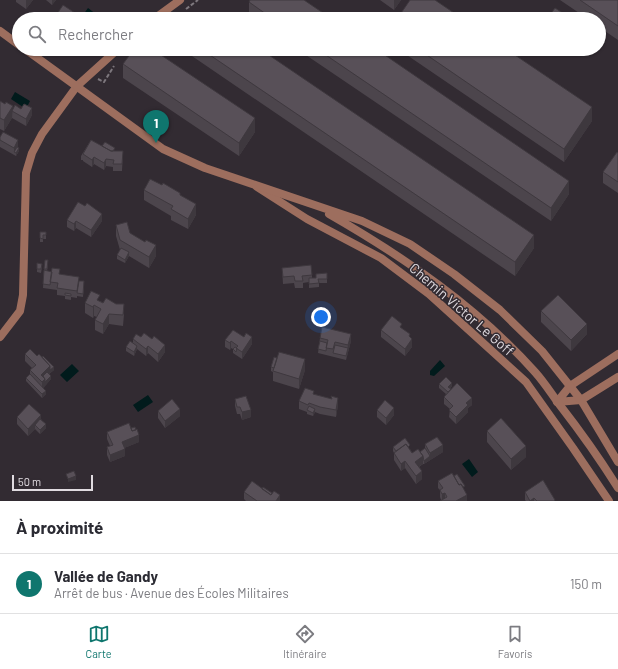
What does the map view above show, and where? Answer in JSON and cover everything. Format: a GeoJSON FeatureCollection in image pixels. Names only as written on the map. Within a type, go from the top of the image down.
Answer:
{"type":"FeatureCollection","features":[{"type":"Feature","properties":{"kind":"street"},"geometry":{"type":"LineString","coordinates":[[163,12],[180,0]]}},
{"type":"Feature","properties":{"kind":"street"},"geometry":{"type":"LineString","coordinates":[[0,30],[12,39]]}},
{"type":"Feature","properties":{"kind":"street"},"geometry":{"type":"LineString","coordinates":[[35,56],[163,148],[205,168],[362,221],[410,244],[454,274],[500,310],[542,351],[581,400],[618,462]]}},
{"type":"Feature","properties":{"kind":"street"},"geometry":{"type":"LineString","coordinates":[[0,337],[20,311],[23,295],[26,173],[32,152],[42,134],[77,86],[110,56]]}},
{"type":"Feature","properties":{"kind":"street","name":"Chemin Victor Le Goff"},"geometry":{"type":"LineString","coordinates":[[254,185],[307,219],[380,258],[429,294],[526,382],[609,501]]}},
{"type":"Feature","properties":{"kind":"street"},"geometry":{"type":"LineString","coordinates":[[316,206],[410,264],[449,293],[494,330],[535,373],[618,488]]}},
{"type":"Feature","properties":{"kind":"street"},"geometry":{"type":"LineString","coordinates":[[557,402],[570,386],[618,354]]}},
{"type":"Feature","properties":{"kind":"street"},"geometry":{"type":"LineString","coordinates":[[557,402],[581,400],[618,378]]}},
{"type":"Feature","properties":{"kind":"shaded area"},"geometry":{"type":"Polygon","coordinates":[[[88,8],[93,12],[85,12],[88,8]]]}},
{"type":"Feature","properties":{"kind":"shaded area"},"geometry":{"type":"Polygon","coordinates":[[[15,92],[30,101],[26,109],[11,99],[15,92]]]}},
{"type":"Feature","properties":{"kind":"shaded area"},"geometry":{"type":"Polygon","coordinates":[[[440,360],[445,366],[434,376],[430,375],[430,371],[440,360]]]}},
{"type":"Feature","properties":{"kind":"shaded area"},"geometry":{"type":"Polygon","coordinates":[[[72,364],[79,371],[67,382],[60,375],[72,364]]]}},
{"type":"Feature","properties":{"kind":"shaded area"},"geometry":{"type":"Polygon","coordinates":[[[148,395],[153,402],[138,412],[133,405],[148,395]]]}},
{"type":"Feature","properties":{"kind":"shaded area"},"geometry":{"type":"Polygon","coordinates":[[[469,459],[478,472],[472,477],[462,464],[469,459]]]}},
{"type":"Feature","properties":{"kind":"building"},"geometry":{"type":"Polygon","coordinates":[[[250,0],[304,0],[322,12],[263,12],[249,2],[250,0]]]}},
{"type":"Feature","properties":{"kind":"building"},"geometry":{"type":"Polygon","coordinates":[[[410,0],[435,0],[453,12],[402,12],[410,0]]]}},
{"type":"Feature","properties":{"kind":"building"},"geometry":{"type":"Polygon","coordinates":[[[580,0],[618,0],[618,26],[606,18],[606,12],[598,12],[580,0]]]}},
{"type":"Feature","properties":{"kind":"building"},"geometry":{"type":"Polygon","coordinates":[[[63,5],[74,12],[58,12],[63,5]]]}},
{"type":"Feature","properties":{"kind":"building"},"geometry":{"type":"Polygon","coordinates":[[[555,8],[561,12],[552,12],[555,8]]]}},
{"type":"Feature","properties":{"kind":"building"},"geometry":{"type":"Polygon","coordinates":[[[129,56],[162,56],[255,118],[239,143],[123,64],[129,56]]]}},
{"type":"Feature","properties":{"kind":"building"},"geometry":{"type":"Polygon","coordinates":[[[211,56],[270,56],[534,235],[515,262],[211,56]]]}},
{"type":"Feature","properties":{"kind":"building"},"geometry":{"type":"Polygon","coordinates":[[[327,56],[386,56],[569,181],[551,208],[327,56]]]}},
{"type":"Feature","properties":{"kind":"building"},"geometry":{"type":"Polygon","coordinates":[[[428,56],[516,56],[592,107],[564,149],[428,56]]]}},
{"type":"Feature","properties":{"kind":"building"},"geometry":{"type":"Polygon","coordinates":[[[0,101],[5,104],[6,102],[13,106],[4,120],[0,118],[0,101]]]}},
{"type":"Feature","properties":{"kind":"building"},"geometry":{"type":"Polygon","coordinates":[[[24,104],[32,108],[26,119],[12,111],[15,105],[21,109],[24,104]]]}},
{"type":"Feature","properties":{"kind":"building"},"geometry":{"type":"Polygon","coordinates":[[[3,132],[18,140],[14,148],[0,140],[3,132]]]}},
{"type":"Feature","properties":{"kind":"building"},"geometry":{"type":"Polygon","coordinates":[[[91,140],[111,151],[123,151],[122,164],[113,164],[114,160],[106,159],[104,163],[94,157],[92,160],[83,154],[91,140]]]}},
{"type":"Feature","properties":{"kind":"building"},"geometry":{"type":"Polygon","coordinates":[[[105,142],[115,148],[113,151],[102,146],[105,142]]]}},
{"type":"Feature","properties":{"kind":"building"},"geometry":{"type":"Polygon","coordinates":[[[17,147],[19,148],[16,153],[14,152],[17,147]]]}},
{"type":"Feature","properties":{"kind":"building"},"geometry":{"type":"Polygon","coordinates":[[[617,152],[618,153],[618,182],[603,172],[617,152]]]}},
{"type":"Feature","properties":{"kind":"building"},"geometry":{"type":"Polygon","coordinates":[[[150,179],[162,185],[163,183],[196,204],[188,219],[171,209],[173,206],[144,190],[150,179]]]}},
{"type":"Feature","properties":{"kind":"building"},"geometry":{"type":"Polygon","coordinates":[[[78,202],[85,206],[87,203],[102,214],[91,230],[76,221],[74,224],[67,220],[78,202]]]}},
{"type":"Feature","properties":{"kind":"building"},"geometry":{"type":"Polygon","coordinates":[[[127,222],[130,233],[145,242],[146,240],[156,245],[149,257],[120,240],[116,225],[127,222]]]}},
{"type":"Feature","properties":{"kind":"building"},"geometry":{"type":"Polygon","coordinates":[[[40,232],[46,232],[46,235],[43,235],[43,239],[40,238],[40,232]]]}},
{"type":"Feature","properties":{"kind":"building"},"geometry":{"type":"Polygon","coordinates":[[[121,248],[129,252],[125,260],[117,255],[121,248]]]}},
{"type":"Feature","properties":{"kind":"building"},"geometry":{"type":"Polygon","coordinates":[[[45,260],[48,260],[47,269],[44,269],[45,260]]]}},
{"type":"Feature","properties":{"kind":"building"},"geometry":{"type":"Polygon","coordinates":[[[37,263],[42,264],[41,269],[37,269],[37,263]]]}},
{"type":"Feature","properties":{"kind":"building"},"geometry":{"type":"Polygon","coordinates":[[[311,265],[312,275],[302,276],[303,281],[295,281],[294,276],[283,277],[282,268],[311,265]]]}},
{"type":"Feature","properties":{"kind":"building"},"geometry":{"type":"Polygon","coordinates":[[[52,268],[60,269],[59,274],[79,277],[77,291],[57,288],[58,283],[50,282],[52,268]]]}},
{"type":"Feature","properties":{"kind":"building"},"geometry":{"type":"Polygon","coordinates":[[[44,270],[52,272],[50,285],[43,284],[44,270]]]}},
{"type":"Feature","properties":{"kind":"building"},"geometry":{"type":"Polygon","coordinates":[[[327,273],[327,279],[318,279],[319,283],[309,284],[309,278],[316,278],[316,274],[327,273]]]}},
{"type":"Feature","properties":{"kind":"building"},"geometry":{"type":"Polygon","coordinates":[[[79,281],[84,281],[83,294],[77,293],[79,281]]]}},
{"type":"Feature","properties":{"kind":"building"},"geometry":{"type":"Polygon","coordinates":[[[91,291],[100,295],[97,300],[103,303],[106,298],[116,304],[124,304],[123,315],[109,314],[103,324],[95,320],[101,309],[94,305],[93,307],[85,303],[91,291]]]}},
{"type":"Feature","properties":{"kind":"building"},"geometry":{"type":"Polygon","coordinates":[[[65,293],[71,294],[71,296],[65,295],[65,293]]]}},
{"type":"Feature","properties":{"kind":"building"},"geometry":{"type":"Polygon","coordinates":[[[558,295],[587,324],[571,340],[541,311],[558,295]]]}},
{"type":"Feature","properties":{"kind":"building"},"geometry":{"type":"Polygon","coordinates":[[[392,316],[402,324],[400,327],[410,334],[409,336],[412,339],[405,349],[381,330],[392,316]]]}},
{"type":"Feature","properties":{"kind":"building"},"geometry":{"type":"Polygon","coordinates":[[[322,327],[351,334],[348,345],[335,342],[333,349],[326,348],[328,340],[320,338],[322,327]]]}},
{"type":"Feature","properties":{"kind":"building"},"geometry":{"type":"Polygon","coordinates":[[[233,330],[244,337],[246,333],[252,337],[242,352],[236,348],[238,346],[231,341],[230,343],[225,340],[233,330]]]}},
{"type":"Feature","properties":{"kind":"building"},"geometry":{"type":"Polygon","coordinates":[[[144,333],[152,339],[154,336],[165,345],[158,354],[148,346],[146,349],[133,339],[136,334],[141,337],[144,333]]]}},
{"type":"Feature","properties":{"kind":"building"},"geometry":{"type":"Polygon","coordinates":[[[130,341],[137,346],[134,352],[126,347],[130,341]]]}},
{"type":"Feature","properties":{"kind":"building"},"geometry":{"type":"Polygon","coordinates":[[[320,341],[327,343],[326,351],[318,349],[320,341]]]}},
{"type":"Feature","properties":{"kind":"building"},"geometry":{"type":"Polygon","coordinates":[[[335,345],[348,348],[346,356],[333,353],[335,345]]]}},
{"type":"Feature","properties":{"kind":"building"},"geometry":{"type":"Polygon","coordinates":[[[235,347],[237,348],[236,352],[233,349],[235,347]]]}},
{"type":"Feature","properties":{"kind":"building"},"geometry":{"type":"Polygon","coordinates":[[[30,349],[37,356],[39,354],[50,366],[41,375],[45,379],[42,382],[30,370],[36,365],[25,354],[30,349]]]}},
{"type":"Feature","properties":{"kind":"building"},"geometry":{"type":"Polygon","coordinates":[[[279,352],[305,359],[299,379],[273,371],[279,352]]]}},
{"type":"Feature","properties":{"kind":"building"},"geometry":{"type":"Polygon","coordinates":[[[43,356],[54,367],[50,370],[50,366],[42,357],[43,356]]]}},
{"type":"Feature","properties":{"kind":"building"},"geometry":{"type":"Polygon","coordinates":[[[274,357],[277,358],[274,368],[271,367],[274,357]]]}},
{"type":"Feature","properties":{"kind":"building"},"geometry":{"type":"Polygon","coordinates":[[[47,372],[51,376],[45,382],[43,376],[47,372]]]}},
{"type":"Feature","properties":{"kind":"building"},"geometry":{"type":"Polygon","coordinates":[[[30,374],[46,391],[42,394],[26,378],[30,374]]]}},
{"type":"Feature","properties":{"kind":"building"},"geometry":{"type":"Polygon","coordinates":[[[446,377],[452,383],[448,387],[451,389],[448,392],[439,384],[446,377]]]}},
{"type":"Feature","properties":{"kind":"building"},"geometry":{"type":"Polygon","coordinates":[[[457,383],[472,398],[466,403],[468,405],[456,417],[449,410],[453,406],[444,397],[457,383]]]}},
{"type":"Feature","properties":{"kind":"building"},"geometry":{"type":"Polygon","coordinates":[[[305,388],[314,391],[313,394],[332,399],[331,396],[338,398],[336,410],[309,403],[308,405],[299,401],[305,388]]]}},
{"type":"Feature","properties":{"kind":"building"},"geometry":{"type":"Polygon","coordinates":[[[246,396],[251,410],[242,412],[240,407],[237,407],[235,399],[246,396]]]}},
{"type":"Feature","properties":{"kind":"building"},"geometry":{"type":"Polygon","coordinates":[[[172,399],[180,409],[165,421],[158,411],[172,399]]]}},
{"type":"Feature","properties":{"kind":"building"},"geometry":{"type":"Polygon","coordinates":[[[385,400],[394,408],[386,418],[377,410],[385,400]]]}},
{"type":"Feature","properties":{"kind":"building"},"geometry":{"type":"Polygon","coordinates":[[[29,404],[41,415],[28,429],[17,417],[29,404]]]}},
{"type":"Feature","properties":{"kind":"building"},"geometry":{"type":"Polygon","coordinates":[[[309,406],[315,409],[313,413],[307,410],[309,406]]]}},
{"type":"Feature","properties":{"kind":"building"},"geometry":{"type":"Polygon","coordinates":[[[501,418],[526,446],[511,459],[487,431],[501,418]]]}},
{"type":"Feature","properties":{"kind":"building"},"geometry":{"type":"Polygon","coordinates":[[[40,419],[46,424],[40,430],[35,425],[40,419]]]}},
{"type":"Feature","properties":{"kind":"building"},"geometry":{"type":"Polygon","coordinates":[[[129,423],[132,431],[137,429],[139,435],[122,442],[125,449],[110,455],[107,447],[113,445],[107,432],[129,423]]]}},
{"type":"Feature","properties":{"kind":"building"},"geometry":{"type":"Polygon","coordinates":[[[135,427],[136,430],[132,431],[131,428],[135,427]]]}},
{"type":"Feature","properties":{"kind":"building"},"geometry":{"type":"Polygon","coordinates":[[[437,437],[443,445],[430,453],[425,444],[437,437]]]}},
{"type":"Feature","properties":{"kind":"building"},"geometry":{"type":"Polygon","coordinates":[[[405,438],[410,445],[408,447],[406,444],[396,451],[393,447],[405,438]]]}},
{"type":"Feature","properties":{"kind":"building"},"geometry":{"type":"Polygon","coordinates":[[[406,444],[412,453],[418,449],[423,456],[415,462],[422,471],[416,476],[405,461],[401,464],[394,453],[406,444]]]}},
{"type":"Feature","properties":{"kind":"building"},"geometry":{"type":"Polygon","coordinates":[[[425,448],[430,456],[424,461],[420,452],[425,448]]]}},
{"type":"Feature","properties":{"kind":"building"},"geometry":{"type":"Polygon","coordinates":[[[74,471],[76,476],[68,479],[66,474],[74,471]]]}},
{"type":"Feature","properties":{"kind":"building"},"geometry":{"type":"Polygon","coordinates":[[[452,473],[459,485],[461,484],[467,495],[456,501],[440,501],[447,497],[445,493],[442,494],[440,490],[443,488],[438,481],[452,473]]]}},
{"type":"Feature","properties":{"kind":"building"},"geometry":{"type":"Polygon","coordinates":[[[457,474],[465,486],[463,487],[461,484],[459,485],[454,476],[457,474]]]}},
{"type":"Feature","properties":{"kind":"building"},"geometry":{"type":"Polygon","coordinates":[[[543,480],[555,500],[537,501],[534,498],[530,501],[525,492],[543,480]]]}},
{"type":"Feature","properties":{"kind":"building"},"geometry":{"type":"Polygon","coordinates":[[[252,481],[271,495],[274,491],[280,495],[276,501],[257,501],[244,492],[252,481]]]}},
{"type":"Feature","properties":{"kind":"building"},"geometry":{"type":"Polygon","coordinates":[[[263,487],[272,493],[271,495],[262,489],[263,487]]]}},
{"type":"Feature","properties":{"kind":"place","name":"Vallée de Gandy"},"geometry":{"type":"Point","coordinates":[156,143]}}]}
